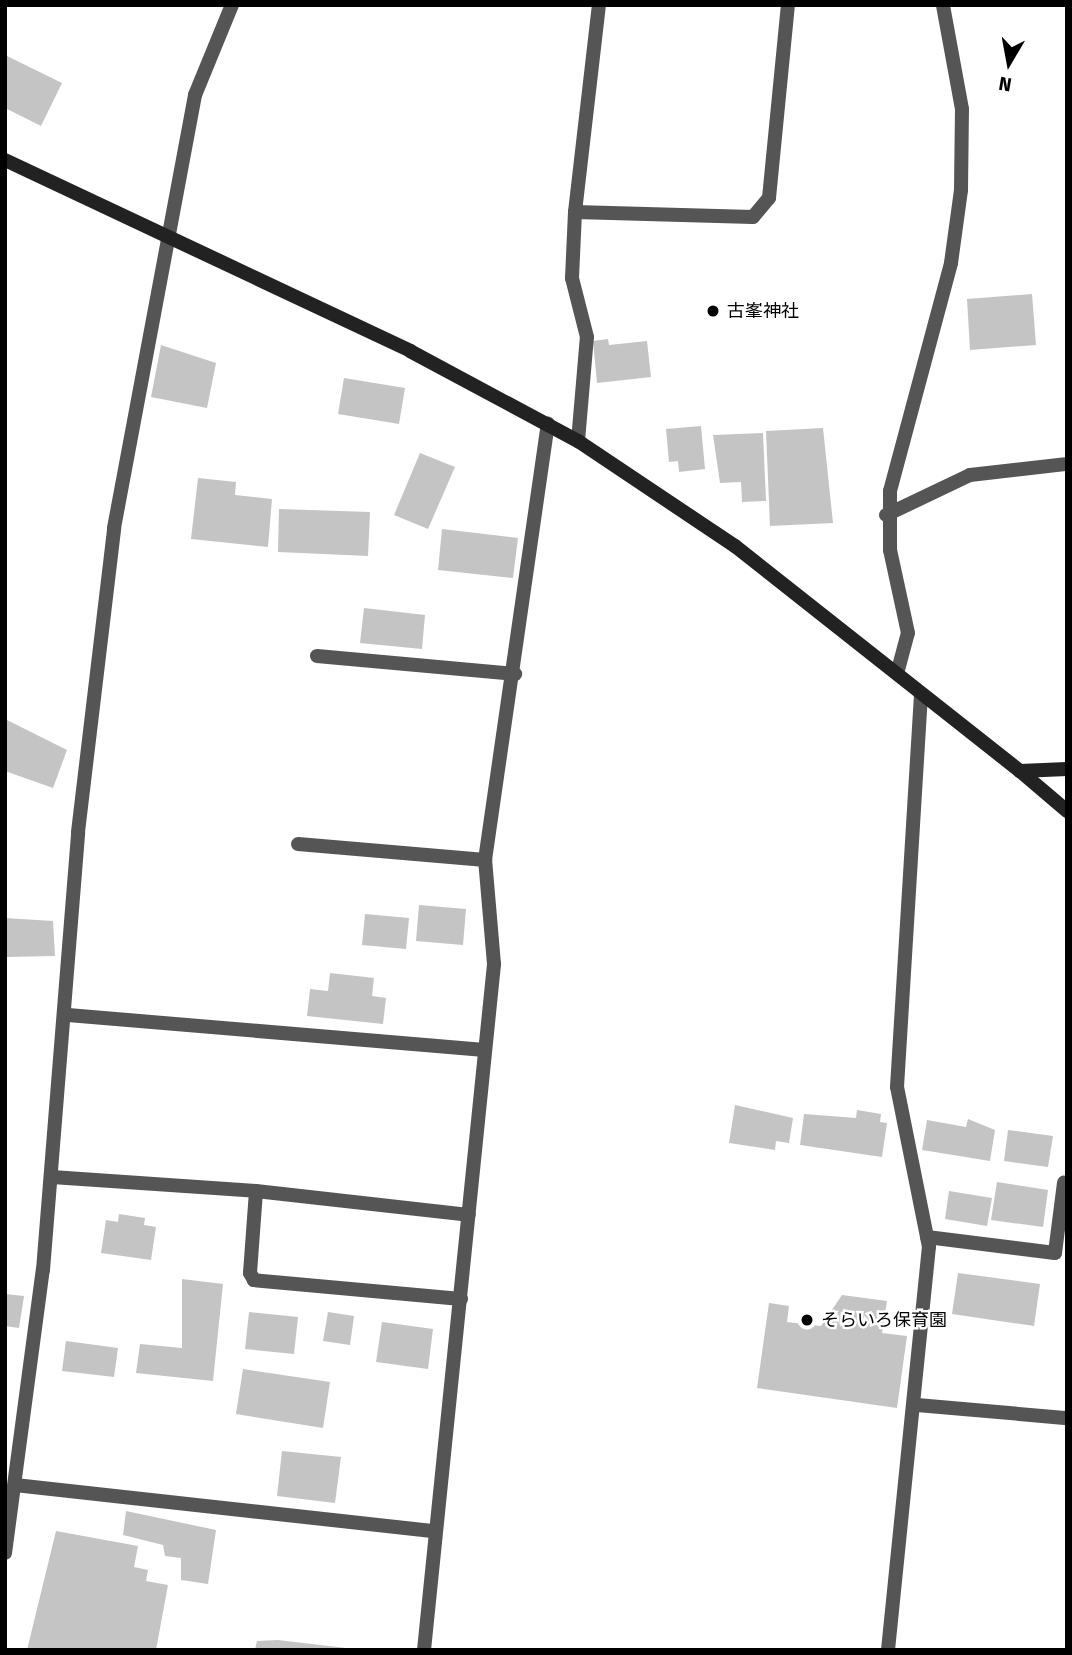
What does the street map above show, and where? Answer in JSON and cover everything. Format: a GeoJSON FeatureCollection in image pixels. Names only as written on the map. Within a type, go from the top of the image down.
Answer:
{"type":"FeatureCollection","features":[{"type":"Feature","properties":{"kind":"street"},"geometry":{"type":"LineString","coordinates":[[5,1553],[52,1177],[68,1015],[78,832],[114,528],[166,237],[195,95],[232,5]]}},
{"type":"Feature","properties":{"kind":"street"},"geometry":{"type":"LineString","coordinates":[[578,441],[587,337],[572,278],[575,212],[599,5]]}},
{"type":"Feature","properties":{"kind":"street"},"geometry":{"type":"LineString","coordinates":[[575,212],[753,218],[769,198],[788,5]]}},
{"type":"Feature","properties":{"kind":"street"},"geometry":{"type":"LineString","coordinates":[[898,670],[908,633],[886,515],[951,263],[961,190],[962,109],[943,5]]}},
{"type":"Feature","properties":{"kind":"street"},"geometry":{"type":"LineString","coordinates":[[5,160],[410,351],[578,441],[735,546],[898,670],[921,697],[1020,771],[1067,811]]}},
{"type":"Feature","properties":{"kind":"street"},"geometry":{"type":"LineString","coordinates":[[424,1650],[434,1531],[461,1299],[494,964],[485,860],[515,674],[548,424]]}},
{"type":"Feature","properties":{"kind":"street"},"geometry":{"type":"LineString","coordinates":[[886,515],[970,475],[1067,464]]}},
{"type":"Feature","properties":{"kind":"street"},"geometry":{"type":"LineString","coordinates":[[317,656],[515,674]]}},
{"type":"Feature","properties":{"kind":"street"},"geometry":{"type":"LineString","coordinates":[[888,1650],[917,1405],[927,1237],[897,1087],[921,697]]}},
{"type":"Feature","properties":{"kind":"street"},"geometry":{"type":"LineString","coordinates":[[1020,771],[1067,769]]}},
{"type":"Feature","properties":{"kind":"street"},"geometry":{"type":"LineString","coordinates":[[298,844],[485,860]]}},
{"type":"Feature","properties":{"kind":"street"},"geometry":{"type":"LineString","coordinates":[[68,1015],[485,1050]]}},
{"type":"Feature","properties":{"kind":"street"},"geometry":{"type":"LineString","coordinates":[[52,1177],[256,1191],[469,1215]]}},
{"type":"Feature","properties":{"kind":"street"},"geometry":{"type":"LineString","coordinates":[[927,1237],[1055,1253],[1064,1183]]}},
{"type":"Feature","properties":{"kind":"street"},"geometry":{"type":"LineString","coordinates":[[256,1191],[254,1280],[461,1299]]}},
{"type":"Feature","properties":{"kind":"street"},"geometry":{"type":"LineString","coordinates":[[917,1405],[1067,1418]]}},
{"type":"Feature","properties":{"kind":"street"},"geometry":{"type":"LineString","coordinates":[[15,1485],[434,1531]]}},
{"type":"Feature","properties":{"kind":"building"},"geometry":{"type":"Polygon","coordinates":[[[5,55],[62,83],[41,126],[5,108],[5,55]]]}},
{"type":"Feature","properties":{"kind":"building"},"geometry":{"type":"Polygon","coordinates":[[[1032,294],[1036,345],[970,350],[967,299],[1032,294]]]}},
{"type":"Feature","properties":{"kind":"building"},"geometry":{"type":"Polygon","coordinates":[[[608,339],[609,345],[647,341],[651,377],[597,383],[593,341],[608,339]]]}},
{"type":"Feature","properties":{"kind":"building"},"geometry":{"type":"Polygon","coordinates":[[[161,345],[216,363],[207,408],[151,397],[161,345]]]}},
{"type":"Feature","properties":{"kind":"building"},"geometry":{"type":"Polygon","coordinates":[[[344,378],[405,388],[399,424],[338,414],[344,378]]]}},
{"type":"Feature","properties":{"kind":"building"},"geometry":{"type":"Polygon","coordinates":[[[701,426],[705,469],[679,472],[678,461],[669,462],[666,429],[701,426]]]}},
{"type":"Feature","properties":{"kind":"building"},"geometry":{"type":"Polygon","coordinates":[[[823,428],[833,523],[770,526],[766,431],[823,428]]]}},
{"type":"Feature","properties":{"kind":"building"},"geometry":{"type":"Polygon","coordinates":[[[763,433],[766,501],[742,502],[741,482],[720,483],[713,435],[763,433]]]}},
{"type":"Feature","properties":{"kind":"building"},"geometry":{"type":"Polygon","coordinates":[[[420,453],[455,467],[428,529],[394,515],[420,453]]]}},
{"type":"Feature","properties":{"kind":"building"},"geometry":{"type":"Polygon","coordinates":[[[198,478],[236,482],[235,495],[272,499],[268,547],[191,539],[198,478]]]}},
{"type":"Feature","properties":{"kind":"building"},"geometry":{"type":"Polygon","coordinates":[[[279,509],[370,512],[368,556],[278,552],[279,509]]]}},
{"type":"Feature","properties":{"kind":"building"},"geometry":{"type":"Polygon","coordinates":[[[442,529],[518,538],[513,578],[438,570],[442,529]]]}},
{"type":"Feature","properties":{"kind":"building"},"geometry":{"type":"Polygon","coordinates":[[[364,608],[425,615],[422,649],[360,643],[364,608]]]}},
{"type":"Feature","properties":{"kind":"building"},"geometry":{"type":"Polygon","coordinates":[[[5,719],[67,750],[53,788],[5,771],[5,719]]]}},
{"type":"Feature","properties":{"kind":"building"},"geometry":{"type":"Polygon","coordinates":[[[419,905],[466,909],[463,945],[416,941],[419,905]]]}},
{"type":"Feature","properties":{"kind":"building"},"geometry":{"type":"Polygon","coordinates":[[[365,914],[409,918],[406,949],[362,945],[365,914]]]}},
{"type":"Feature","properties":{"kind":"building"},"geometry":{"type":"Polygon","coordinates":[[[5,918],[53,921],[55,956],[6,957],[5,918]]]}},
{"type":"Feature","properties":{"kind":"building"},"geometry":{"type":"Polygon","coordinates":[[[330,973],[374,978],[372,996],[386,998],[383,1024],[307,1016],[310,989],[328,991],[330,973]]]}},
{"type":"Feature","properties":{"kind":"building"},"geometry":{"type":"Polygon","coordinates":[[[735,1105],[793,1118],[789,1143],[776,1141],[775,1150],[729,1143],[735,1105]]]}},
{"type":"Feature","properties":{"kind":"building"},"geometry":{"type":"Polygon","coordinates":[[[857,1110],[881,1114],[880,1122],[887,1123],[882,1157],[800,1145],[804,1114],[856,1118],[857,1110]]]}},
{"type":"Feature","properties":{"kind":"building"},"geometry":{"type":"Polygon","coordinates":[[[968,1119],[995,1130],[990,1161],[922,1150],[927,1120],[966,1127],[968,1119]]]}},
{"type":"Feature","properties":{"kind":"building"},"geometry":{"type":"Polygon","coordinates":[[[1008,1130],[1053,1136],[1048,1167],[1004,1161],[1008,1130]]]}},
{"type":"Feature","properties":{"kind":"building"},"geometry":{"type":"Polygon","coordinates":[[[997,1182],[1048,1190],[1043,1227],[991,1220],[997,1182]]]}},
{"type":"Feature","properties":{"kind":"building"},"geometry":{"type":"Polygon","coordinates":[[[949,1191],[992,1198],[987,1226],[945,1219],[949,1191]]]}},
{"type":"Feature","properties":{"kind":"building"},"geometry":{"type":"Polygon","coordinates":[[[119,1214],[145,1218],[144,1225],[156,1227],[151,1260],[101,1253],[106,1220],[118,1222],[119,1214]]]}},
{"type":"Feature","properties":{"kind":"building"},"geometry":{"type":"Polygon","coordinates":[[[958,1273],[1040,1284],[1034,1326],[952,1314],[958,1273]]]}},
{"type":"Feature","properties":{"kind":"building"},"geometry":{"type":"Polygon","coordinates":[[[182,1279],[223,1284],[213,1381],[136,1373],[140,1344],[182,1348],[182,1279]]]}},
{"type":"Feature","properties":{"kind":"building"},"geometry":{"type":"Polygon","coordinates":[[[5,1294],[24,1296],[19,1328],[5,1326],[5,1294]]]}},
{"type":"Feature","properties":{"kind":"building"},"geometry":{"type":"Polygon","coordinates":[[[842,1295],[887,1301],[882,1333],[907,1336],[897,1408],[757,1388],[769,1303],[789,1306],[787,1322],[821,1326],[842,1295]]]}},
{"type":"Feature","properties":{"kind":"building"},"geometry":{"type":"Polygon","coordinates":[[[249,1312],[298,1317],[294,1354],[245,1349],[249,1312]]]}},
{"type":"Feature","properties":{"kind":"building"},"geometry":{"type":"Polygon","coordinates":[[[328,1312],[354,1316],[350,1345],[323,1341],[328,1312]]]}},
{"type":"Feature","properties":{"kind":"building"},"geometry":{"type":"Polygon","coordinates":[[[382,1322],[433,1329],[428,1369],[376,1362],[382,1322]]]}},
{"type":"Feature","properties":{"kind":"building"},"geometry":{"type":"Polygon","coordinates":[[[66,1341],[118,1348],[114,1377],[62,1371],[66,1341]]]}},
{"type":"Feature","properties":{"kind":"building"},"geometry":{"type":"Polygon","coordinates":[[[243,1369],[330,1382],[323,1428],[236,1414],[243,1369]]]}},
{"type":"Feature","properties":{"kind":"building"},"geometry":{"type":"Polygon","coordinates":[[[282,1451],[341,1457],[335,1503],[277,1496],[282,1451]]]}},
{"type":"Feature","properties":{"kind":"building"},"geometry":{"type":"Polygon","coordinates":[[[126,1511],[216,1530],[208,1584],[181,1580],[181,1558],[165,1556],[163,1545],[123,1535],[126,1511]]]}},
{"type":"Feature","properties":{"kind":"building"},"geometry":{"type":"Polygon","coordinates":[[[56,1531],[138,1546],[134,1567],[148,1570],[146,1581],[168,1585],[156,1650],[27,1650],[56,1531]]]}},
{"type":"Feature","properties":{"kind":"building"},"geometry":{"type":"Polygon","coordinates":[[[278,1640],[346,1650],[255,1650],[257,1641],[278,1640]]]}},
{"type":"Feature","properties":{"kind":"place","name":"古峯神社"},"geometry":{"type":"Point","coordinates":[713,311]}},
{"type":"Feature","properties":{"kind":"place","name":"そらいろ保育園"},"geometry":{"type":"Point","coordinates":[807,1320]}}]}
